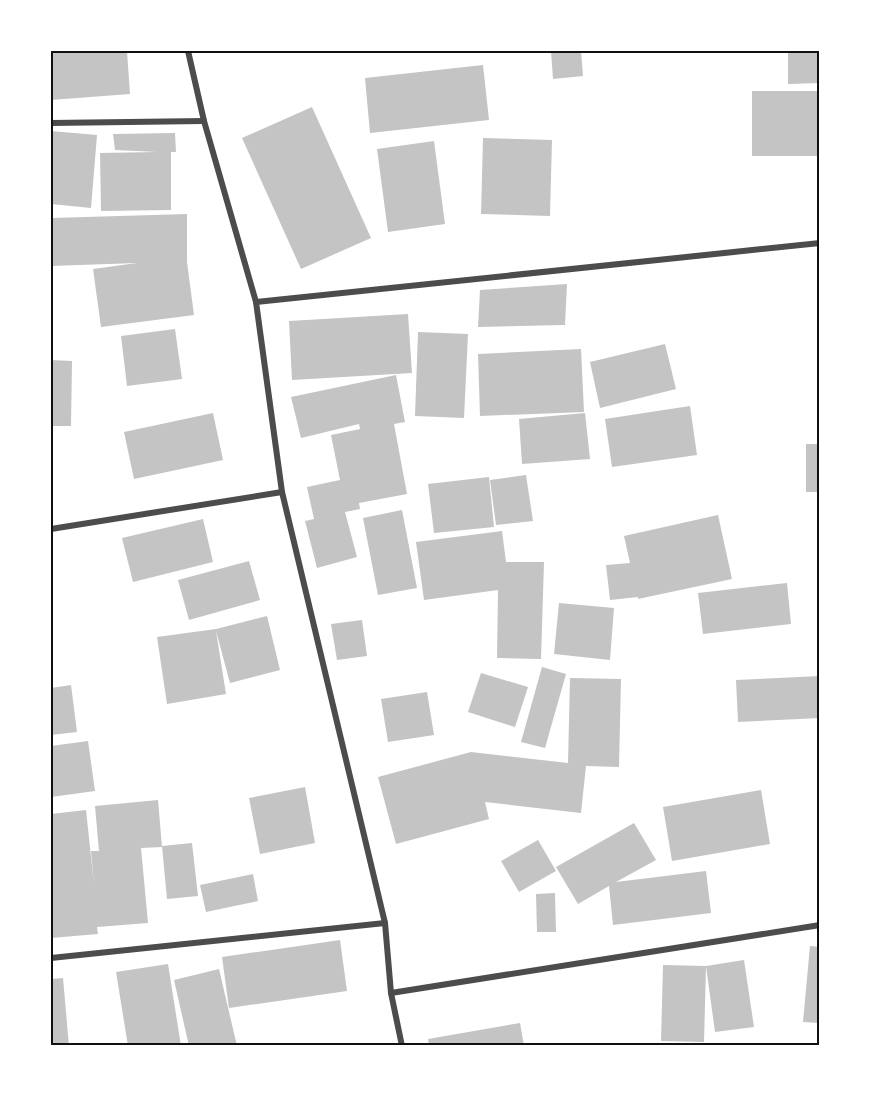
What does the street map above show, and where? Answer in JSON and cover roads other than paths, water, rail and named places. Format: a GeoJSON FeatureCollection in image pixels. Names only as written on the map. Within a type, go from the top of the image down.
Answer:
{"type":"FeatureCollection","features":[{"type":"Feature","properties":{"kind":"street"},"geometry":{"type":"LineString","coordinates":[[188,51],[204,122],[255,302],[282,492],[385,923],[391,993],[402,1046]]}},
{"type":"Feature","properties":{"kind":"street"},"geometry":{"type":"LineString","coordinates":[[51,123],[204,122]]}},
{"type":"Feature","properties":{"kind":"street"},"geometry":{"type":"LineString","coordinates":[[255,302],[820,243]]}},
{"type":"Feature","properties":{"kind":"street"},"geometry":{"type":"LineString","coordinates":[[51,529],[282,492]]}},
{"type":"Feature","properties":{"kind":"street"},"geometry":{"type":"LineString","coordinates":[[51,958],[385,923]]}},
{"type":"Feature","properties":{"kind":"street"},"geometry":{"type":"LineString","coordinates":[[391,993],[820,925]]}}]}
